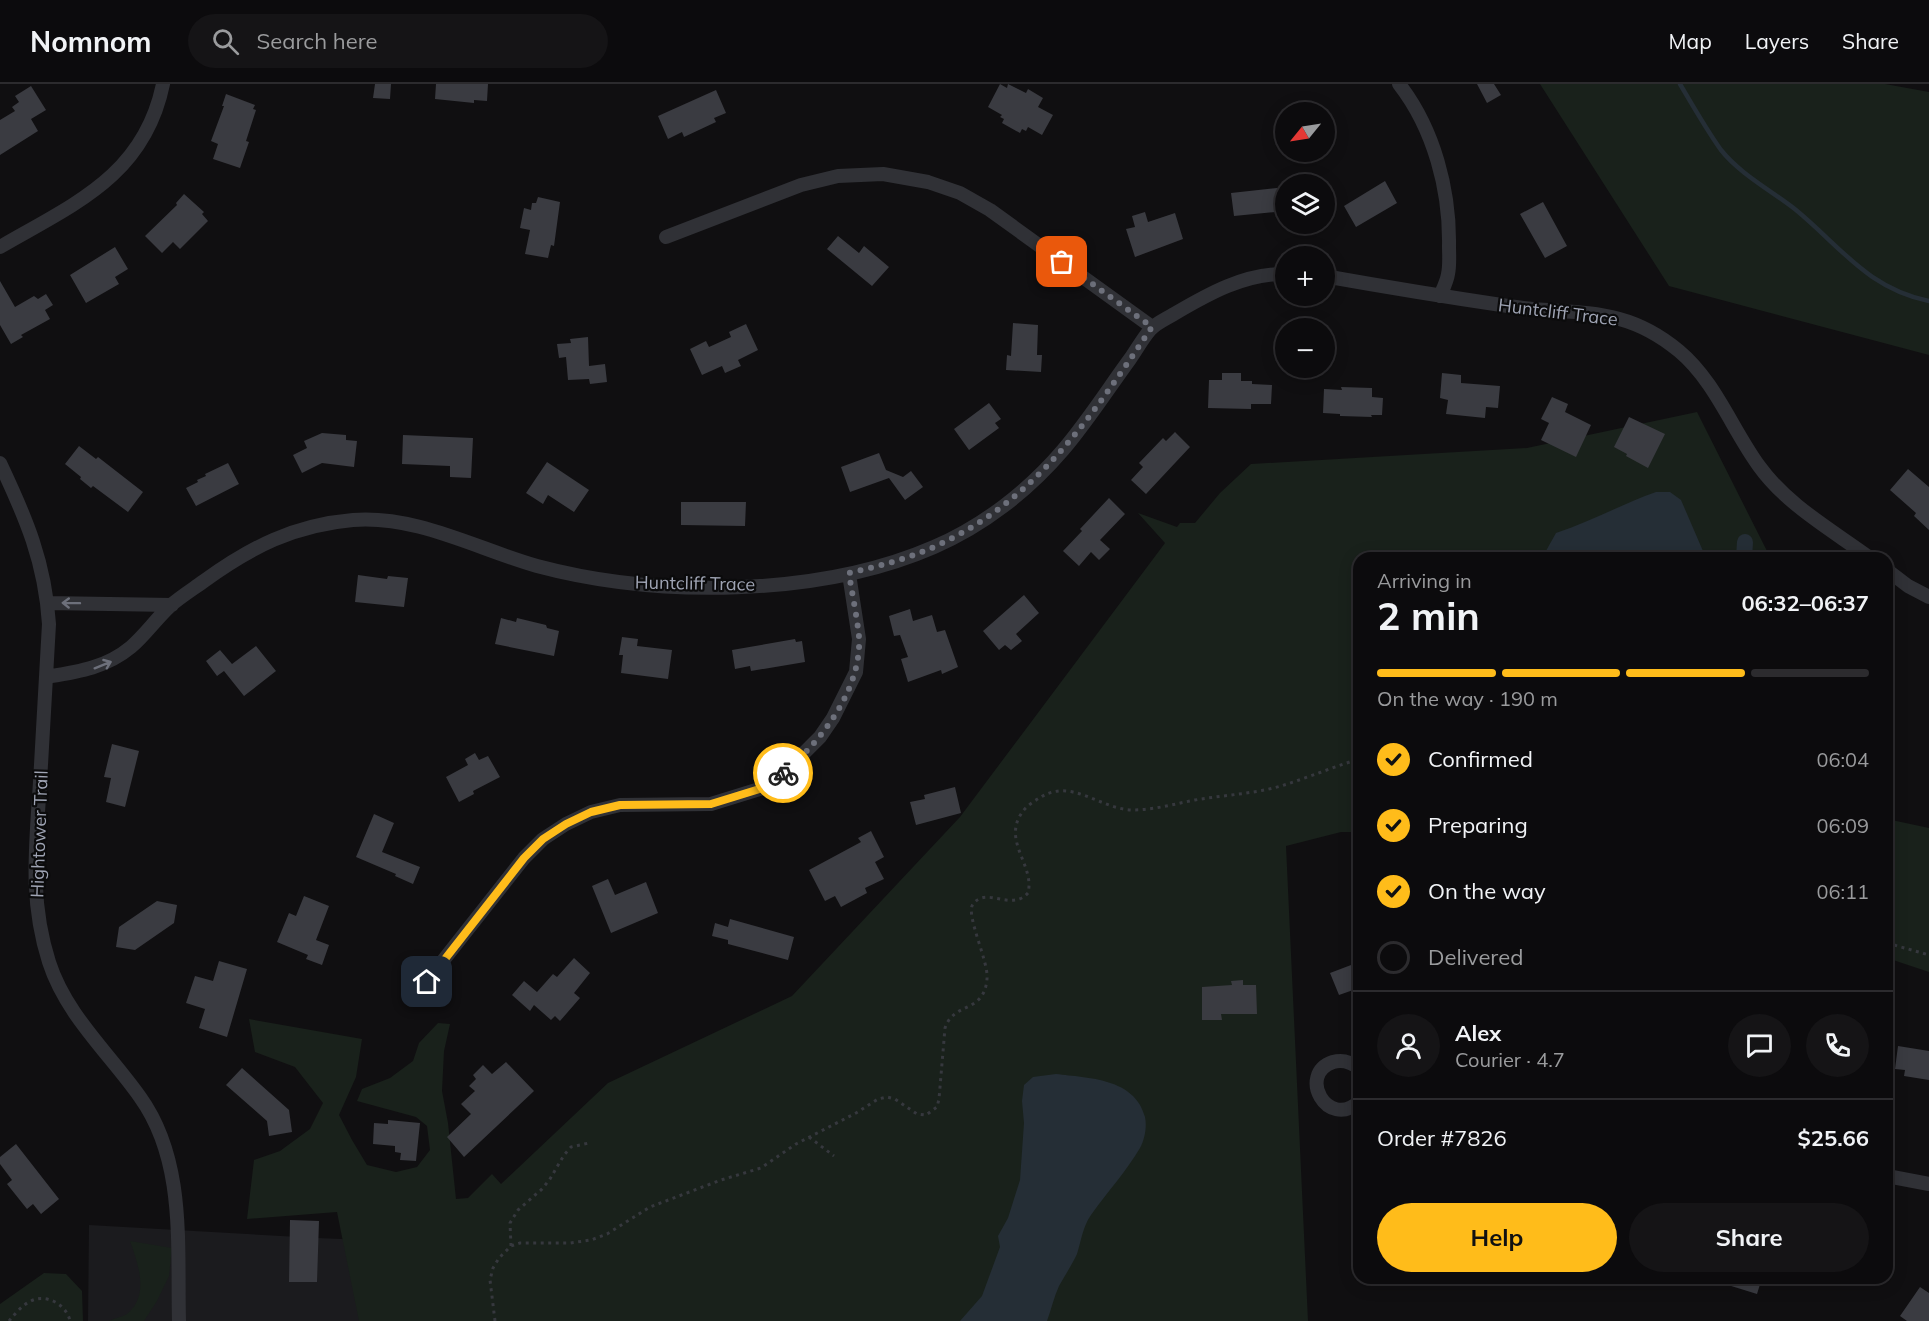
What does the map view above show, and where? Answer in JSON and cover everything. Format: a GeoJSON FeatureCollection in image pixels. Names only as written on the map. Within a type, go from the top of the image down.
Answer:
{"type":"FeatureCollection","features":[{"type":"Feature","properties":{"kind":"street"},"geometry":{"type":"LineString","coordinates":[[0,247],[87,196],[111,178],[145,136],[154,117],[163,84]]}},
{"type":"Feature","properties":{"kind":"street"},"geometry":{"type":"LineString","coordinates":[[1399,84],[1428,135],[1442,175],[1450,221],[1449,273],[1440,296]]}},
{"type":"Feature","properties":{"kind":"street"},"geometry":{"type":"LineString","coordinates":[[666,237],[801,185],[838,176],[883,174],[928,182],[960,193],[990,210],[1152,327]]}},
{"type":"Feature","properties":{"kind":"street","name":"Huntcliff Trace"},"geometry":{"type":"LineString","coordinates":[[46,677],[86,671],[114,660],[133,646],[172,604],[234,560],[267,542],[309,526],[354,520],[387,520],[413,525],[536,565],[634,584],[739,587],[849,573],[895,562],[936,546],[975,526],[1011,501],[1039,476],[1064,449],[1152,327],[1207,295],[1244,280],[1275,273]]}},
{"type":"Feature","properties":{"kind":"street","name":"Huntcliff Trace"},"geometry":{"type":"LineString","coordinates":[[1335,278],[1520,308],[1601,314],[1631,322],[1658,335],[1681,352],[1700,373],[1759,467],[1782,494],[1862,552]]}},
{"type":"Feature","properties":{"kind":"street","name":"Hightower Trail"},"geometry":{"type":"LineString","coordinates":[[0,463],[26,519],[40,560],[49,624],[35,877],[40,931],[50,965],[65,998],[141,1098],[156,1125],[167,1154],[173,1177],[176,1204],[179,1321]]}},
{"type":"Feature","properties":{"kind":"street"},"geometry":{"type":"LineString","coordinates":[[412,1000],[524,858],[543,839],[566,824],[591,812],[620,805],[711,804],[766,787],[804,754],[833,718],[856,672],[859,639],[849,573]]}},
{"type":"Feature","properties":{"kind":"street"},"geometry":{"type":"LineString","coordinates":[[1893,575],[1929,597]]}},
{"type":"Feature","properties":{"kind":"street"},"geometry":{"type":"LineString","coordinates":[[47,603],[172,604]]}},
{"type":"Feature","properties":{"kind":"street"},"geometry":{"type":"LineString","coordinates":[[1353,1064],[1346,1060],[1329,1063],[1318,1076],[1316,1085],[1321,1100],[1334,1109],[1350,1109],[1353,1107]]}},
{"type":"Feature","properties":{"kind":"street"},"geometry":{"type":"LineString","coordinates":[[1893,1177],[1929,1184]]}},
{"type":"Feature","properties":{"kind":"path"},"geometry":{"type":"LineString","coordinates":[[495,1321],[490,1280],[496,1263],[511,1246],[520,1243],[570,1243],[591,1240],[607,1234],[650,1207],[721,1180],[761,1168],[809,1137],[878,1099],[887,1097],[895,1099],[917,1114],[926,1115],[937,1107],[942,1076],[945,1028],[954,1013],[975,1004],[986,988],[988,977],[971,908],[980,898],[1017,901],[1028,893],[1029,880],[1016,844],[1015,828],[1026,807],[1037,799],[1060,789],[1073,791],[1130,810],[1154,809],[1280,786],[1353,761]]}},
{"type":"Feature","properties":{"kind":"path"},"geometry":{"type":"LineString","coordinates":[[1893,945],[1929,955]]}},
{"type":"Feature","properties":{"kind":"path"},"geometry":{"type":"LineString","coordinates":[[809,1137],[834,1156]]}},
{"type":"Feature","properties":{"kind":"path"},"geometry":{"type":"LineString","coordinates":[[511,1246],[510,1223],[518,1210],[546,1184],[564,1155],[572,1147],[589,1143]]}},
{"type":"Feature","properties":{"kind":"path"},"geometry":{"type":"LineString","coordinates":[[9,1321],[27,1303],[36,1299],[44,1299],[62,1307],[67,1312],[70,1321]]}},
{"type":"Feature","properties":{"kind":"shaded area"},"geometry":{"type":"Polygon","coordinates":[[[1540,84],[1885,84],[1929,92],[1929,355],[1669,286],[1540,84]]]}},
{"type":"Feature","properties":{"kind":"shaded area"},"geometry":{"type":"Polygon","coordinates":[[[1697,412],[1767,552],[1711,550],[1712,552],[1353,552],[1353,832],[1341,832],[1286,846],[1308,1321],[359,1321],[337,1212],[247,1219],[254,1160],[280,1151],[310,1129],[323,1103],[295,1067],[255,1052],[249,1019],[362,1039],[356,1077],[339,1115],[367,1165],[396,1172],[417,1167],[430,1150],[427,1126],[416,1117],[357,1101],[362,1089],[390,1078],[413,1061],[419,1043],[438,1023],[450,1024],[444,1051],[442,1091],[448,1123],[456,1199],[468,1198],[492,1174],[501,1184],[608,1083],[792,996],[960,817],[1165,543],[1138,513],[1177,527],[1180,523],[1195,523],[1220,493],[1251,464],[1527,448],[1697,412]]]}},
{"type":"Feature","properties":{"kind":"shaded area"},"geometry":{"type":"Polygon","coordinates":[[[1656,492],[1670,492],[1681,500],[1703,552],[1545,552],[1556,533],[1656,492]]]}},
{"type":"Feature","properties":{"kind":"shaded area"},"geometry":{"type":"Polygon","coordinates":[[[1893,820],[1929,828],[1929,972],[1893,960],[1893,820]]]}},
{"type":"Feature","properties":{"kind":"shaded area"},"geometry":{"type":"Polygon","coordinates":[[[1056,1074],[1109,1082],[1131,1094],[1140,1104],[1145,1117],[1146,1128],[1142,1144],[1088,1219],[1077,1254],[1059,1286],[1047,1321],[960,1321],[982,1296],[1000,1247],[998,1236],[1008,1218],[1020,1180],[1024,1085],[1033,1077],[1056,1074]]]}},
{"type":"Feature","properties":{"kind":"shaded area"},"geometry":{"type":"Polygon","coordinates":[[[89,1225],[439,1243],[395,1321],[88,1321],[89,1225]]]}},
{"type":"Feature","properties":{"kind":"shaded area"},"geometry":{"type":"Polygon","coordinates":[[[130,1241],[172,1248],[169,1276],[144,1321],[109,1321],[127,1314],[138,1298],[139,1269],[130,1241]]]}},
{"type":"Feature","properties":{"kind":"shaded area"},"geometry":{"type":"Polygon","coordinates":[[[44,1273],[66,1274],[82,1291],[83,1321],[0,1321],[0,1304],[44,1273]]]}},
{"type":"Feature","properties":{"kind":"building"},"geometry":{"type":"Polygon","coordinates":[[[375,84],[391,84],[390,99],[373,98],[375,84]]]}},
{"type":"Feature","properties":{"kind":"building"},"geometry":{"type":"Polygon","coordinates":[[[436,84],[488,84],[487,101],[474,100],[474,103],[435,99],[436,84]]]}},
{"type":"Feature","properties":{"kind":"building"},"geometry":{"type":"Polygon","coordinates":[[[1000,84],[1007,88],[1008,84],[1026,93],[1028,89],[1043,98],[1038,107],[1053,115],[1042,135],[1028,127],[1026,131],[1022,129],[1020,133],[1002,123],[1004,119],[1000,117],[1002,115],[988,107],[1000,84]]]}},
{"type":"Feature","properties":{"kind":"building"},"geometry":{"type":"Polygon","coordinates":[[[1477,84],[1494,84],[1501,95],[1487,103],[1477,84]]]}},
{"type":"Feature","properties":{"kind":"building"},"geometry":{"type":"Polygon","coordinates":[[[31,86],[46,110],[31,119],[38,131],[0,155],[0,120],[15,111],[12,107],[19,102],[15,96],[31,86]]]}},
{"type":"Feature","properties":{"kind":"building"},"geometry":{"type":"Polygon","coordinates":[[[716,90],[726,113],[714,118],[716,122],[684,137],[682,132],[668,139],[658,116],[716,90]]]}},
{"type":"Feature","properties":{"kind":"building"},"geometry":{"type":"Polygon","coordinates":[[[226,94],[255,105],[253,109],[256,110],[240,168],[213,159],[218,144],[211,141],[226,94]]]}},
{"type":"Feature","properties":{"kind":"building"},"geometry":{"type":"Polygon","coordinates":[[[1385,181],[1397,203],[1356,227],[1344,206],[1385,181]]]}},
{"type":"Feature","properties":{"kind":"building"},"geometry":{"type":"Polygon","coordinates":[[[1275,188],[1275,212],[1234,216],[1231,193],[1275,188]]]}},
{"type":"Feature","properties":{"kind":"building"},"geometry":{"type":"Polygon","coordinates":[[[184,194],[204,212],[202,214],[208,221],[180,249],[173,242],[162,253],[145,236],[177,205],[176,203],[184,194]]]}},
{"type":"Feature","properties":{"kind":"building"},"geometry":{"type":"Polygon","coordinates":[[[538,197],[560,202],[554,246],[551,245],[548,258],[525,254],[530,230],[520,228],[524,208],[531,210],[532,203],[536,203],[538,197]]]}},
{"type":"Feature","properties":{"kind":"building"},"geometry":{"type":"Polygon","coordinates":[[[1543,202],[1567,246],[1545,258],[1520,214],[1543,202]]]}},
{"type":"Feature","properties":{"kind":"building"},"geometry":{"type":"Polygon","coordinates":[[[1145,212],[1148,222],[1175,213],[1183,239],[1135,257],[1126,229],[1135,227],[1132,216],[1145,212]]]}},
{"type":"Feature","properties":{"kind":"building"},"geometry":{"type":"Polygon","coordinates":[[[838,236],[859,253],[864,246],[889,267],[872,286],[827,249],[838,236]]]}},
{"type":"Feature","properties":{"kind":"building"},"geometry":{"type":"Polygon","coordinates":[[[115,247],[128,269],[115,277],[119,284],[86,303],[70,275],[115,247]]]}},
{"type":"Feature","properties":{"kind":"building"},"geometry":{"type":"Polygon","coordinates":[[[0,281],[15,307],[34,296],[38,299],[46,294],[53,305],[45,310],[50,319],[21,335],[23,337],[11,344],[0,325],[0,281]]]}},
{"type":"Feature","properties":{"kind":"building"},"geometry":{"type":"Polygon","coordinates":[[[1013,323],[1038,325],[1037,355],[1042,355],[1041,372],[1006,370],[1007,355],[1011,356],[1013,323]]]}},
{"type":"Feature","properties":{"kind":"building"},"geometry":{"type":"Polygon","coordinates":[[[746,324],[758,350],[738,360],[741,366],[725,373],[722,366],[702,375],[690,349],[706,341],[709,347],[731,337],[729,332],[746,324]]]}},
{"type":"Feature","properties":{"kind":"building"},"geometry":{"type":"Polygon","coordinates":[[[588,337],[589,366],[605,364],[607,382],[590,384],[589,379],[568,380],[566,357],[559,358],[557,344],[571,343],[570,339],[588,337]]]}},
{"type":"Feature","properties":{"kind":"building"},"geometry":{"type":"Polygon","coordinates":[[[1222,373],[1241,373],[1241,381],[1272,385],[1271,404],[1251,404],[1251,409],[1208,408],[1209,380],[1222,380],[1222,373]]]}},
{"type":"Feature","properties":{"kind":"building"},"geometry":{"type":"Polygon","coordinates":[[[1442,373],[1461,375],[1461,383],[1500,386],[1498,408],[1486,407],[1485,418],[1446,414],[1448,400],[1440,398],[1442,373]]]}},
{"type":"Feature","properties":{"kind":"building"},"geometry":{"type":"Polygon","coordinates":[[[1341,387],[1372,388],[1372,397],[1383,398],[1382,415],[1340,416],[1340,414],[1323,413],[1324,389],[1342,390],[1341,387]]]}},
{"type":"Feature","properties":{"kind":"building"},"geometry":{"type":"Polygon","coordinates":[[[1552,397],[1568,404],[1565,412],[1591,425],[1576,457],[1541,440],[1549,423],[1541,419],[1552,397]]]}},
{"type":"Feature","properties":{"kind":"building"},"geometry":{"type":"Polygon","coordinates":[[[989,403],[1001,419],[995,423],[999,428],[969,450],[954,429],[989,403]]]}},
{"type":"Feature","properties":{"kind":"building"},"geometry":{"type":"Polygon","coordinates":[[[1629,417],[1665,434],[1648,468],[1614,447],[1629,417]]]}},
{"type":"Feature","properties":{"kind":"building"},"geometry":{"type":"Polygon","coordinates":[[[1175,432],[1190,447],[1146,494],[1131,480],[1143,467],[1139,463],[1163,438],[1166,441],[1175,432]]]}},
{"type":"Feature","properties":{"kind":"building"},"geometry":{"type":"Polygon","coordinates":[[[322,433],[346,435],[346,440],[357,441],[354,467],[322,463],[302,473],[293,455],[307,448],[304,441],[322,433]]]}},
{"type":"Feature","properties":{"kind":"building"},"geometry":{"type":"Polygon","coordinates":[[[403,435],[473,438],[471,478],[450,477],[450,466],[402,464],[403,435]]]}},
{"type":"Feature","properties":{"kind":"building"},"geometry":{"type":"Polygon","coordinates":[[[79,446],[96,459],[98,457],[143,492],[128,512],[93,486],[91,488],[65,464],[79,446]]]}},
{"type":"Feature","properties":{"kind":"building"},"geometry":{"type":"Polygon","coordinates":[[[879,453],[886,470],[903,477],[911,471],[923,487],[905,500],[889,478],[850,492],[841,467],[879,453]]]}},
{"type":"Feature","properties":{"kind":"building"},"geometry":{"type":"Polygon","coordinates":[[[547,462],[589,490],[574,512],[548,495],[543,504],[526,493],[547,462]]]}},
{"type":"Feature","properties":{"kind":"building"},"geometry":{"type":"Polygon","coordinates":[[[228,463],[239,484],[196,506],[186,488],[198,482],[197,480],[206,476],[205,474],[228,463]]]}},
{"type":"Feature","properties":{"kind":"building"},"geometry":{"type":"Polygon","coordinates":[[[1908,469],[1929,487],[1929,530],[1914,516],[1916,513],[1890,490],[1908,469]]]}},
{"type":"Feature","properties":{"kind":"building"},"geometry":{"type":"Polygon","coordinates":[[[1109,498],[1125,514],[1100,540],[1110,549],[1099,560],[1091,552],[1079,566],[1063,551],[1109,498]]]}},
{"type":"Feature","properties":{"kind":"building"},"geometry":{"type":"Polygon","coordinates":[[[681,502],[746,502],[745,526],[681,525],[681,502]]]}},
{"type":"Feature","properties":{"kind":"building"},"geometry":{"type":"Polygon","coordinates":[[[358,575],[387,579],[388,576],[408,578],[404,607],[355,602],[358,575]]]}},
{"type":"Feature","properties":{"kind":"building"},"geometry":{"type":"Polygon","coordinates":[[[1024,595],[1039,613],[1016,634],[1022,641],[1011,650],[1005,645],[999,650],[983,631],[1024,595]]]}},
{"type":"Feature","properties":{"kind":"building"},"geometry":{"type":"Polygon","coordinates":[[[910,609],[913,621],[932,615],[937,632],[945,630],[958,667],[942,674],[941,670],[908,682],[901,659],[908,657],[900,635],[894,636],[889,616],[910,609]]]}},
{"type":"Feature","properties":{"kind":"building"},"geometry":{"type":"Polygon","coordinates":[[[501,618],[516,622],[517,618],[546,625],[547,628],[559,631],[554,656],[495,644],[501,618]]]}},
{"type":"Feature","properties":{"kind":"building"},"geometry":{"type":"Polygon","coordinates":[[[622,637],[638,639],[637,646],[672,650],[668,679],[621,673],[623,655],[619,655],[622,637]]]}},
{"type":"Feature","properties":{"kind":"building"},"geometry":{"type":"Polygon","coordinates":[[[795,639],[796,642],[802,641],[805,662],[751,671],[750,666],[735,669],[732,650],[795,639]]]}},
{"type":"Feature","properties":{"kind":"building"},"geometry":{"type":"Polygon","coordinates":[[[256,646],[276,671],[244,696],[224,671],[217,676],[206,661],[220,650],[232,664],[256,646]]]}},
{"type":"Feature","properties":{"kind":"building"},"geometry":{"type":"Polygon","coordinates":[[[112,744],[139,751],[125,807],[106,802],[111,778],[104,777],[112,744]]]}},
{"type":"Feature","properties":{"kind":"building"},"geometry":{"type":"Polygon","coordinates":[[[475,753],[479,760],[488,756],[500,777],[473,791],[474,794],[459,802],[446,777],[468,765],[465,759],[475,753]]]}},
{"type":"Feature","properties":{"kind":"building"},"geometry":{"type":"Polygon","coordinates":[[[955,787],[961,813],[916,825],[910,802],[925,799],[924,795],[955,787]]]}},
{"type":"Feature","properties":{"kind":"building"},"geometry":{"type":"Polygon","coordinates":[[[374,814],[394,823],[382,852],[420,867],[413,884],[356,857],[374,814]]]}},
{"type":"Feature","properties":{"kind":"building"},"geometry":{"type":"Polygon","coordinates":[[[871,831],[884,857],[875,862],[884,879],[865,888],[867,893],[841,907],[835,896],[825,901],[809,870],[861,842],[858,838],[871,831]]]}},
{"type":"Feature","properties":{"kind":"building"},"geometry":{"type":"Polygon","coordinates":[[[608,879],[615,895],[646,882],[658,913],[611,933],[592,886],[608,879]]]}},
{"type":"Feature","properties":{"kind":"building"},"geometry":{"type":"Polygon","coordinates":[[[304,896],[329,906],[316,940],[329,945],[322,965],[306,959],[308,955],[277,942],[289,913],[296,916],[304,896]]]}},
{"type":"Feature","properties":{"kind":"building"},"geometry":{"type":"Polygon","coordinates":[[[157,901],[177,905],[174,923],[135,950],[116,947],[119,927],[157,901]]]}},
{"type":"Feature","properties":{"kind":"building"},"geometry":{"type":"Polygon","coordinates":[[[730,919],[794,937],[788,960],[728,944],[728,940],[712,936],[715,923],[728,927],[730,919]]]}},
{"type":"Feature","properties":{"kind":"building"},"geometry":{"type":"Polygon","coordinates":[[[574,958],[590,973],[574,993],[580,998],[560,1021],[555,1016],[551,1020],[534,1005],[530,1011],[512,995],[524,981],[537,992],[553,974],[557,977],[574,958]]]}},
{"type":"Feature","properties":{"kind":"building"},"geometry":{"type":"Polygon","coordinates":[[[219,961],[247,969],[227,1037],[199,1028],[205,1009],[186,1003],[195,976],[213,981],[219,961]]]}},
{"type":"Feature","properties":{"kind":"building"},"geometry":{"type":"Polygon","coordinates":[[[1353,964],[1353,990],[1339,995],[1330,973],[1353,964]]]}},
{"type":"Feature","properties":{"kind":"building"},"geometry":{"type":"Polygon","coordinates":[[[1243,980],[1243,985],[1256,985],[1257,1014],[1221,1014],[1222,1020],[1202,1020],[1202,987],[1232,985],[1231,981],[1243,980]]]}},
{"type":"Feature","properties":{"kind":"building"},"geometry":{"type":"Polygon","coordinates":[[[1898,1046],[1929,1051],[1929,1080],[1904,1076],[1905,1070],[1895,1069],[1898,1046]]]}},
{"type":"Feature","properties":{"kind":"building"},"geometry":{"type":"Polygon","coordinates":[[[506,1062],[534,1091],[464,1157],[447,1137],[471,1114],[461,1104],[475,1091],[469,1086],[476,1079],[473,1075],[483,1065],[492,1074],[506,1062]]]}},
{"type":"Feature","properties":{"kind":"building"},"geometry":{"type":"Polygon","coordinates":[[[242,1068],[289,1110],[292,1132],[269,1136],[267,1121],[226,1085],[242,1068]]]}},
{"type":"Feature","properties":{"kind":"building"},"geometry":{"type":"Polygon","coordinates":[[[388,1120],[420,1123],[416,1161],[400,1160],[401,1153],[395,1152],[395,1146],[373,1144],[374,1123],[388,1124],[388,1120]]]}},
{"type":"Feature","properties":{"kind":"building"},"geometry":{"type":"Polygon","coordinates":[[[16,1144],[59,1199],[41,1214],[33,1204],[27,1209],[7,1184],[12,1180],[0,1164],[0,1157],[16,1144]]]}},
{"type":"Feature","properties":{"kind":"building"},"geometry":{"type":"Polygon","coordinates":[[[290,1220],[319,1221],[317,1282],[289,1282],[290,1220]]]}},
{"type":"Feature","properties":{"kind":"building"},"geometry":{"type":"Polygon","coordinates":[[[1725,1284],[1760,1284],[1757,1294],[1725,1284]]]}},
{"type":"Feature","properties":{"kind":"building"},"geometry":{"type":"Polygon","coordinates":[[[1920,1287],[1929,1293],[1929,1321],[1907,1321],[1900,1316],[1920,1287]]]}},
{"type":"Feature","properties":{"kind":"waterway"},"geometry":{"type":"LineString","coordinates":[[1680,84],[1715,142],[1737,167],[1796,210],[1872,276],[1907,295],[1929,301]]}},
{"type":"Feature","properties":{"kind":"waterway"},"geometry":{"type":"LineString","coordinates":[[1744,552],[1745,542]]}},
{"type":"Feature","properties":{"kind":"way so far"},"geometry":{"type":"LineString","coordinates":[[783,773],[820,737],[833,718],[856,672],[859,639],[849,573],[895,562],[936,546],[975,526],[1011,501],[1064,449],[1152,327],[1062,262]]}},
{"type":"Feature","properties":{"kind":"route"},"geometry":{"type":"LineString","coordinates":[[427,982],[524,858],[543,839],[566,824],[591,812],[620,805],[711,804],[766,787],[783,773]]}}]}
